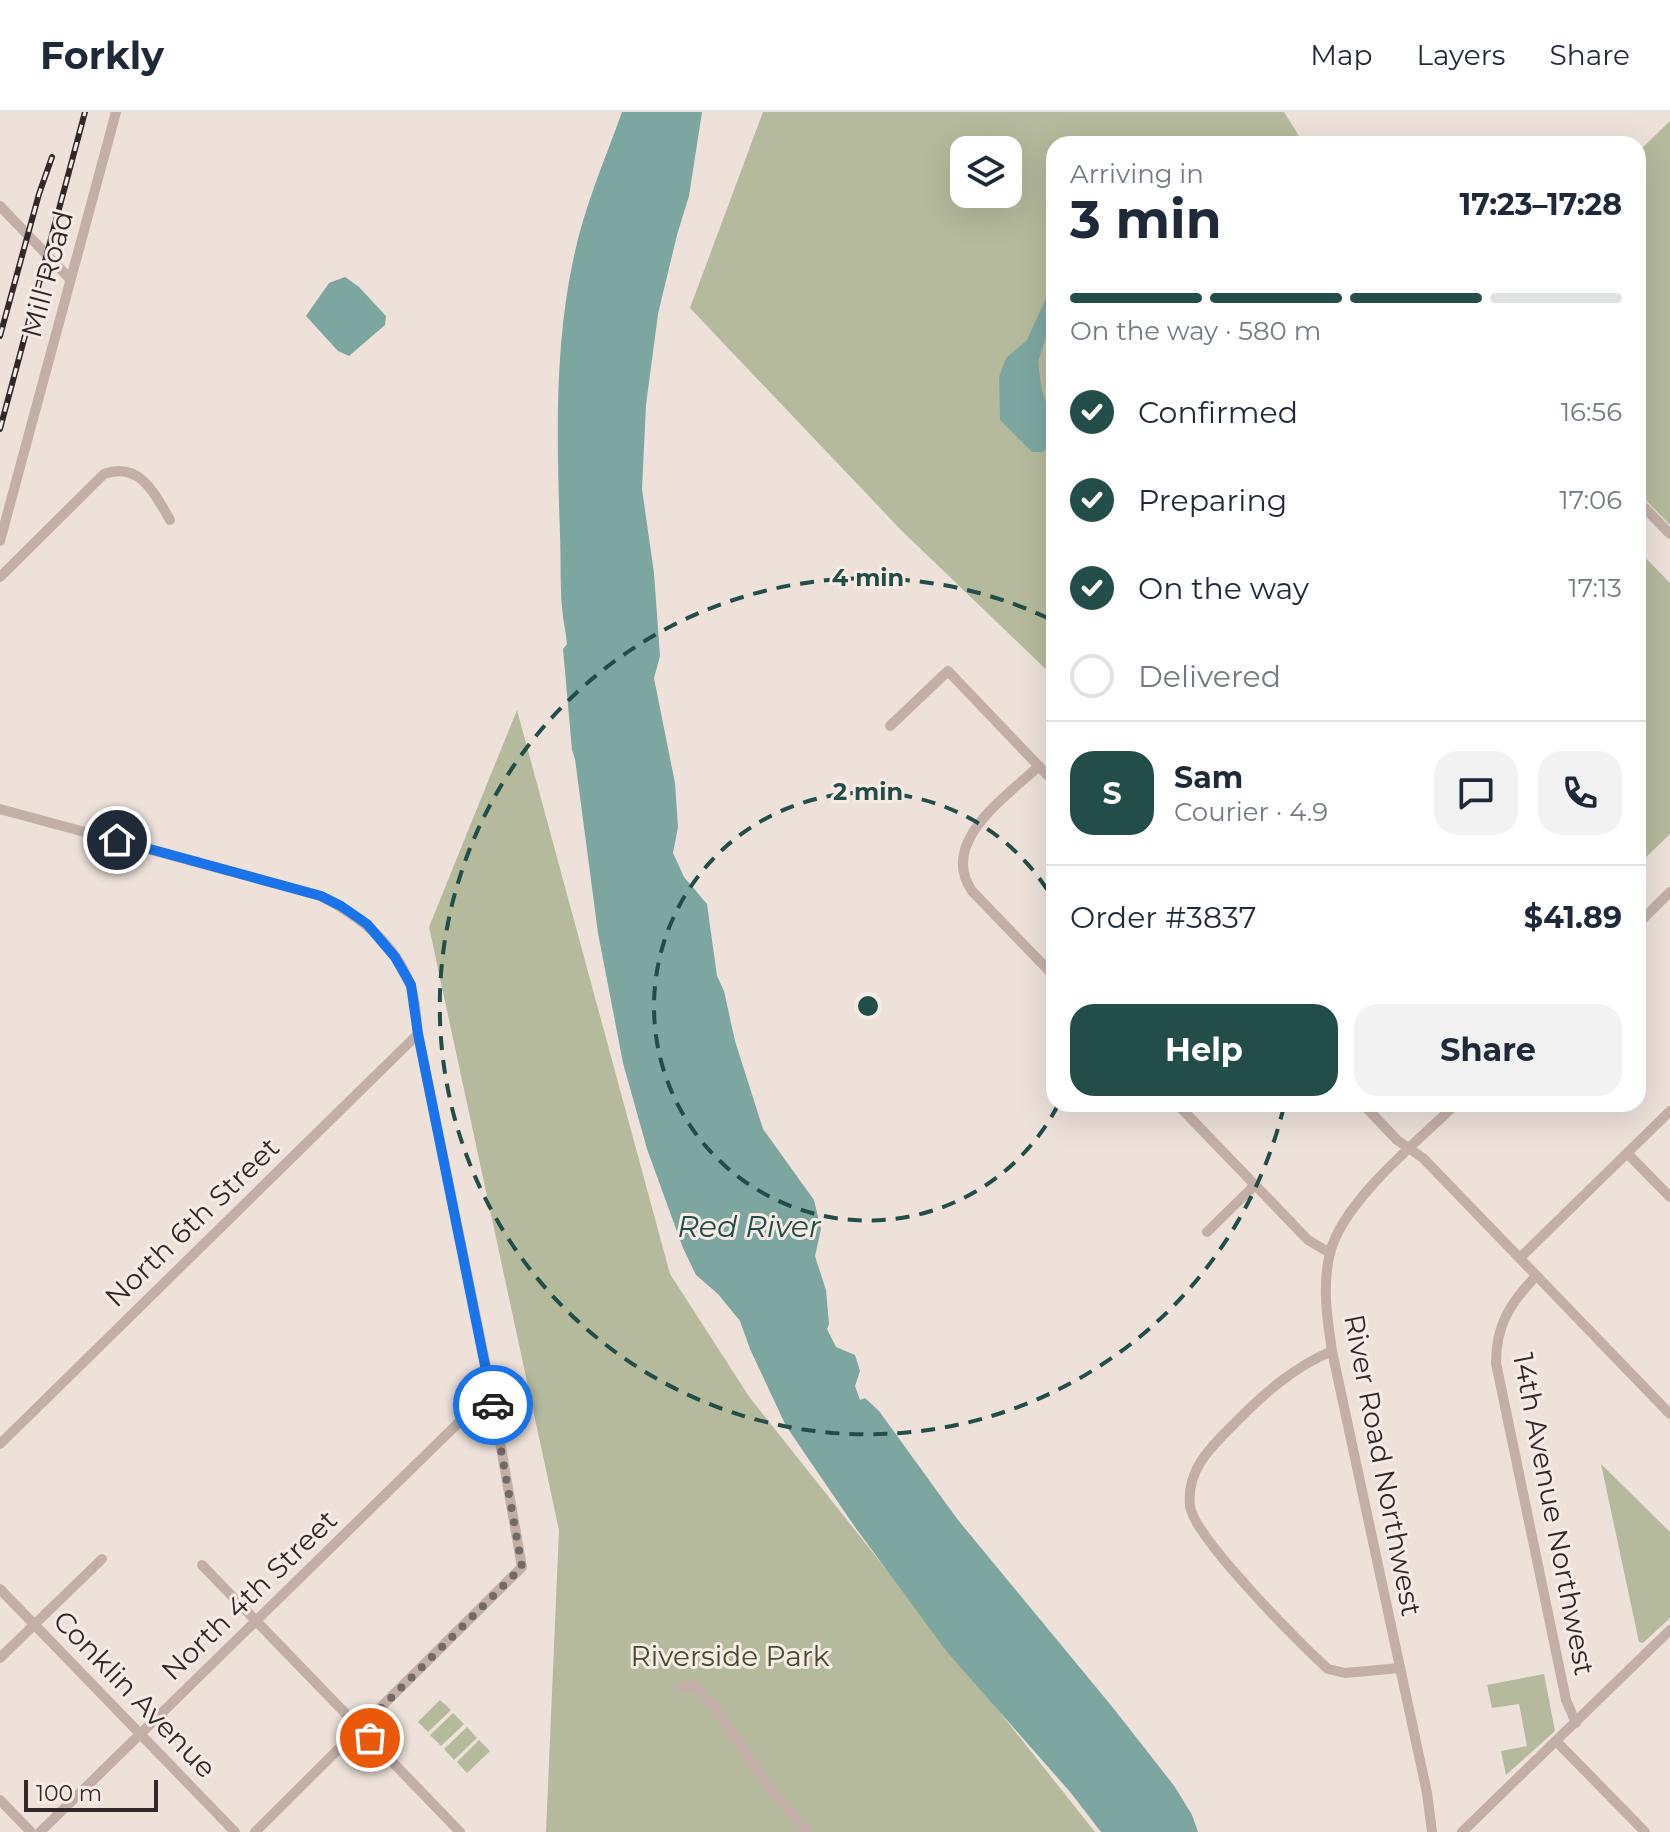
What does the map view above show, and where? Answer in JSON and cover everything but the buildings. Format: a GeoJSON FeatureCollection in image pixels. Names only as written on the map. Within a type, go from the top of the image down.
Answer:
{"type":"FeatureCollection","features":[{"type":"Feature","properties":{"kind":"street","name":"Mill Road"},"geometry":{"type":"LineString","coordinates":[[0,541],[116,112]]}},
{"type":"Feature","properties":{"kind":"street"},"geometry":{"type":"LineString","coordinates":[[0,206],[70,279]]}},
{"type":"Feature","properties":{"kind":"street"},"geometry":{"type":"LineString","coordinates":[[0,577],[104,474],[115,470],[139,476],[150,487],[170,520]]}},
{"type":"Feature","properties":{"kind":"street"},"geometry":{"type":"LineString","coordinates":[[1646,509],[1670,534]]}},
{"type":"Feature","properties":{"kind":"street"},"geometry":{"type":"LineString","coordinates":[[890,726],[948,671],[1046,773]]}},
{"type":"Feature","properties":{"kind":"street"},"geometry":{"type":"LineString","coordinates":[[1039,766],[972,833],[963,849],[962,872],[972,891],[1046,968]]}},
{"type":"Feature","properties":{"kind":"street"},"geometry":{"type":"LineString","coordinates":[[0,809],[321,896],[367,924],[395,957],[411,985],[418,1034],[491,1391],[522,1567],[255,1832]]}},
{"type":"Feature","properties":{"kind":"street"},"geometry":{"type":"LineString","coordinates":[[1646,916],[1670,892]]}},
{"type":"Feature","properties":{"kind":"street","name":"North 6th Street"},"geometry":{"type":"LineString","coordinates":[[0,1444],[418,1034]]}},
{"type":"Feature","properties":{"kind":"street"},"geometry":{"type":"LineString","coordinates":[[1520,1258],[1670,1111]]}},
{"type":"Feature","properties":{"kind":"street"},"geometry":{"type":"LineString","coordinates":[[1185,1112],[1315,1246],[1330,1253]]}},
{"type":"Feature","properties":{"kind":"street"},"geometry":{"type":"LineString","coordinates":[[1371,1112],[1397,1140],[1423,1158],[1670,1414]]}},
{"type":"Feature","properties":{"kind":"street","name":"River Road Northwest"},"geometry":{"type":"LineString","coordinates":[[1432,1832],[1427,1793],[1332,1351],[1326,1303],[1330,1253],[1343,1223],[1359,1201],[1448,1112]]}},
{"type":"Feature","properties":{"kind":"street"},"geometry":{"type":"LineString","coordinates":[[1628,1154],[1670,1197]]}},
{"type":"Feature","properties":{"kind":"street"},"geometry":{"type":"LineString","coordinates":[[1207,1232],[1255,1185]]}},
{"type":"Feature","properties":{"kind":"street","name":"14th Avenue Northwest"},"geometry":{"type":"LineString","coordinates":[[1536,1276],[1510,1305],[1501,1323],[1496,1363],[1566,1700],[1576,1723]]}},
{"type":"Feature","properties":{"kind":"street"},"geometry":{"type":"LineString","coordinates":[[1332,1351],[1310,1361],[1275,1385],[1210,1448],[1195,1469],[1192,1479],[1191,1515],[1246,1585],[1328,1669],[1345,1673],[1400,1668]]}},
{"type":"Feature","properties":{"kind":"street","name":"North 4th Street"},"geometry":{"type":"LineString","coordinates":[[40,1832],[491,1391]]}},
{"type":"Feature","properties":{"kind":"street"},"geometry":{"type":"LineString","coordinates":[[0,1658],[102,1559]]}},
{"type":"Feature","properties":{"kind":"street"},"geometry":{"type":"LineString","coordinates":[[202,1565],[460,1832]]}},
{"type":"Feature","properties":{"kind":"street","name":"Conklin Avenue"},"geometry":{"type":"LineString","coordinates":[[0,1589],[235,1832]]}},
{"type":"Feature","properties":{"kind":"street"},"geometry":{"type":"LineString","coordinates":[[1462,1832],[1669,1633]]}},
{"type":"Feature","properties":{"kind":"street"},"geometry":{"type":"LineString","coordinates":[[680,1688],[694,1685],[713,1705],[802,1830]]}},
{"type":"Feature","properties":{"kind":"street"},"geometry":{"type":"LineString","coordinates":[[1557,1742],[1645,1832]]}},
{"type":"Feature","properties":{"kind":"street"},"geometry":{"type":"LineString","coordinates":[[0,1800],[31,1832]]}},
{"type":"Feature","properties":{"kind":"green space"},"geometry":{"type":"Polygon","coordinates":[[[763,112],[1284,112],[1299,136],[1046,136],[1046,669],[900,529],[690,308],[763,112]]]}},
{"type":"Feature","properties":{"kind":"green space"},"geometry":{"type":"Polygon","coordinates":[[[1670,121],[1670,525],[1646,500],[1646,144],[1670,121]]]}},
{"type":"Feature","properties":{"kind":"green space"},"geometry":{"type":"Polygon","coordinates":[[[1646,558],[1670,583],[1670,834],[1646,857],[1646,558]]]}},
{"type":"Feature","properties":{"kind":"green space","name":"Riverside Park"},"geometry":{"type":"Polygon","coordinates":[[[517,710],[670,1274],[750,1398],[1095,1832],[546,1832],[559,1530],[429,927],[517,710]]]}},
{"type":"Feature","properties":{"kind":"green space"},"geometry":{"type":"Polygon","coordinates":[[[1601,1464],[1670,1532],[1670,1618],[1643,1643],[1639,1642],[1601,1464]]]}},
{"type":"Feature","properties":{"kind":"green space"},"geometry":{"type":"Polygon","coordinates":[[[1544,1674],[1555,1731],[1506,1775],[1501,1751],[1527,1746],[1519,1704],[1492,1708],[1487,1685],[1544,1674]]]}},
{"type":"Feature","properties":{"kind":"green space"},"geometry":{"type":"Polygon","coordinates":[[[440,1700],[451,1710],[428,1732],[418,1722],[440,1700]]]}},
{"type":"Feature","properties":{"kind":"green space"},"geometry":{"type":"Polygon","coordinates":[[[453,1713],[464,1724],[441,1746],[430,1735],[453,1713]]]}},
{"type":"Feature","properties":{"kind":"green space"},"geometry":{"type":"Polygon","coordinates":[[[467,1727],[477,1738],[454,1760],[444,1749],[467,1727]]]}},
{"type":"Feature","properties":{"kind":"green space"},"geometry":{"type":"Polygon","coordinates":[[[479,1740],[490,1751],[467,1773],[457,1762],[479,1740]]]}},
{"type":"Feature","properties":{"kind":"water","name":"Red River"},"geometry":{"type":"Polygon","coordinates":[[[622,112],[702,112],[689,196],[658,314],[646,405],[642,489],[654,573],[660,656],[654,678],[675,783],[678,827],[673,853],[684,877],[707,904],[717,976],[763,1129],[814,1200],[821,1229],[815,1256],[826,1290],[827,1329],[836,1347],[855,1355],[860,1371],[855,1386],[860,1400],[865,1398],[879,1411],[958,1520],[1114,1709],[1175,1787],[1198,1832],[1101,1832],[1071,1793],[947,1652],[855,1527],[786,1426],[740,1321],[718,1294],[696,1275],[647,1149],[623,1063],[598,933],[572,750],[563,649],[567,644],[562,608],[558,467],[558,397],[567,294],[582,223],[622,112]]]}},
{"type":"Feature","properties":{"kind":"water"},"geometry":{"type":"Polygon","coordinates":[[[345,277],[359,287],[386,316],[385,325],[349,356],[338,351],[306,316],[329,283],[345,277]]]}},
{"type":"Feature","properties":{"kind":"water"},"geometry":{"type":"Polygon","coordinates":[[[1046,298],[1046,338],[1038,361],[1046,404],[1046,449],[1042,452],[1032,452],[1000,420],[999,377],[1006,358],[1027,340],[1046,298]]]}},
{"type":"Feature","properties":{"kind":"railway"},"geometry":{"type":"LineString","coordinates":[[0,429],[85,112]]}},
{"type":"Feature","properties":{"kind":"railway"},"geometry":{"type":"LineString","coordinates":[[0,336],[52,157]]}},
{"type":"Feature","properties":{"kind":"way so far"},"geometry":{"type":"LineString","coordinates":[[370,1738],[360,1729],[522,1567],[493,1405]]}},
{"type":"Feature","properties":{"kind":"route"},"geometry":{"type":"LineString","coordinates":[[117,840],[321,896],[367,924],[395,957],[411,985],[418,1034],[493,1405]]}}]}
